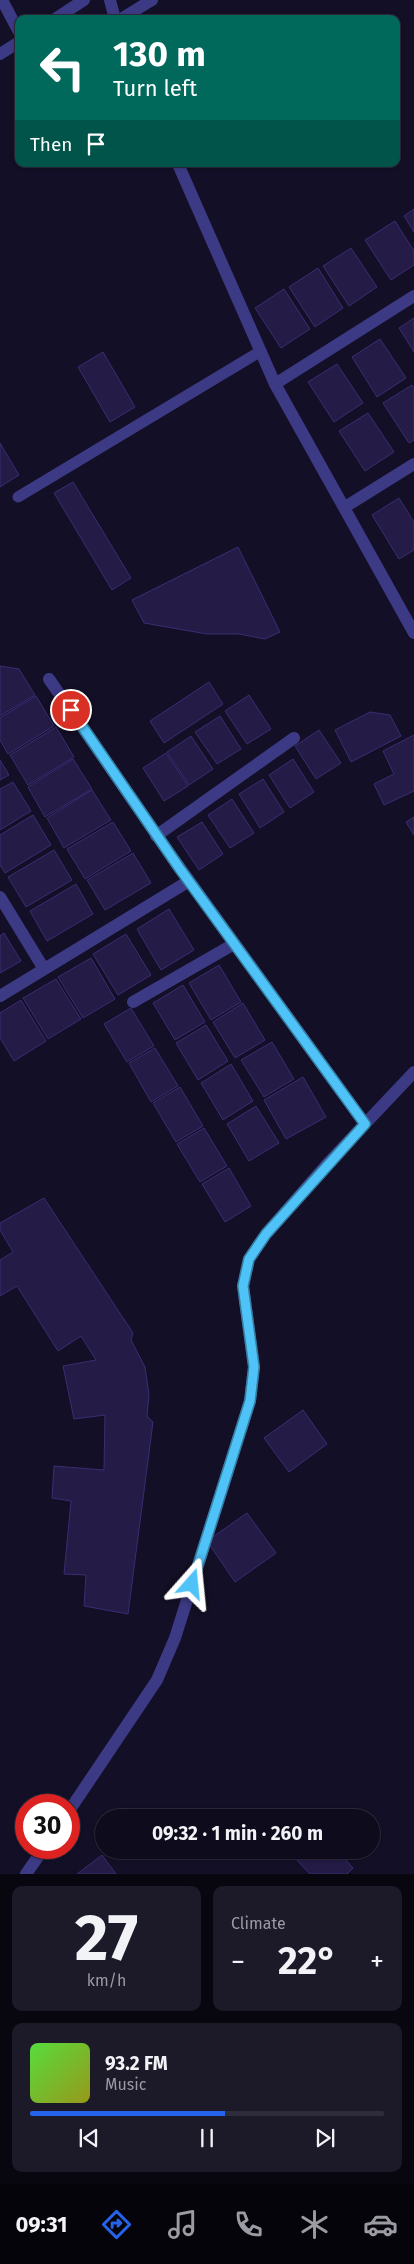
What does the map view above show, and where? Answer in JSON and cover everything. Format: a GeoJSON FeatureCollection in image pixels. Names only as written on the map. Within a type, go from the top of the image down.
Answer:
{"type":"FeatureCollection","features":[{"type":"Feature","properties":{"kind":"street"},"geometry":{"type":"LineString","coordinates":[[2,0],[15,24]]}},
{"type":"Feature","properties":{"kind":"street"},"geometry":{"type":"LineString","coordinates":[[61,15],[84,0]]}},
{"type":"Feature","properties":{"kind":"street"},"geometry":{"type":"LineString","coordinates":[[110,0],[114,15]]}},
{"type":"Feature","properties":{"kind":"street"},"geometry":{"type":"LineString","coordinates":[[128,15],[152,0]]}},
{"type":"Feature","properties":{"kind":"street"},"geometry":{"type":"LineString","coordinates":[[0,54],[15,45]]}},
{"type":"Feature","properties":{"kind":"street"},"geometry":{"type":"LineString","coordinates":[[179,167],[275,384],[414,633]]}},
{"type":"Feature","properties":{"kind":"street"},"geometry":{"type":"LineString","coordinates":[[275,384],[414,296]]}},
{"type":"Feature","properties":{"kind":"street"},"geometry":{"type":"LineString","coordinates":[[345,507],[414,464]]}},
{"type":"Feature","properties":{"kind":"street"},"geometry":{"type":"LineString","coordinates":[[49,679],[156,836],[365,1124]]}},
{"type":"Feature","properties":{"kind":"street"},"geometry":{"type":"LineString","coordinates":[[156,836],[294,738]]}},
{"type":"Feature","properties":{"kind":"street"},"geometry":{"type":"LineString","coordinates":[[0,996],[189,882]]}},
{"type":"Feature","properties":{"kind":"street"},"geometry":{"type":"LineString","coordinates":[[0,897],[44,969]]}},
{"type":"Feature","properties":{"kind":"street"},"geometry":{"type":"LineString","coordinates":[[133,1002],[234,944]]}},
{"type":"Feature","properties":{"kind":"street"},"geometry":{"type":"LineString","coordinates":[[80,1795],[157,1680],[175,1638],[250,1401],[254,1367],[243,1286],[249,1259],[266,1234],[414,1072]]}},
{"type":"Feature","properties":{"kind":"street"},"geometry":{"type":"LineString","coordinates":[[26,1874],[36,1859]]}},
{"type":"Feature","properties":{"kind":"lane"},"geometry":{"type":"LineString","coordinates":[[18,497],[261,351]]}},
{"type":"Feature","properties":{"kind":"building"},"geometry":{"type":"Polygon","coordinates":[[[414,209],[414,232],[404,216],[414,209]]]}},
{"type":"Feature","properties":{"kind":"building"},"geometry":{"type":"Polygon","coordinates":[[[395,221],[414,251],[414,265],[391,280],[365,240],[395,221]]]}},
{"type":"Feature","properties":{"kind":"building"},"geometry":{"type":"Polygon","coordinates":[[[351,248],[377,287],[349,306],[323,266],[351,248]]]}},
{"type":"Feature","properties":{"kind":"building"},"geometry":{"type":"Polygon","coordinates":[[[318,268],[343,308],[315,327],[289,287],[318,268]]]}},
{"type":"Feature","properties":{"kind":"building"},"geometry":{"type":"Polygon","coordinates":[[[284,289],[310,329],[281,348],[255,308],[284,289]]]}},
{"type":"Feature","properties":{"kind":"building"},"geometry":{"type":"Polygon","coordinates":[[[414,318],[414,352],[399,328],[414,318]]]}},
{"type":"Feature","properties":{"kind":"building"},"geometry":{"type":"Polygon","coordinates":[[[380,339],[406,378],[377,397],[352,357],[380,339]]]}},
{"type":"Feature","properties":{"kind":"building"},"geometry":{"type":"Polygon","coordinates":[[[103,352],[135,407],[110,422],[78,367],[103,352]]]}},
{"type":"Feature","properties":{"kind":"building"},"geometry":{"type":"Polygon","coordinates":[[[337,364],[363,403],[334,422],[308,382],[337,364]]]}},
{"type":"Feature","properties":{"kind":"building"},"geometry":{"type":"Polygon","coordinates":[[[412,385],[414,388],[414,440],[409,443],[383,403],[412,385]]]}},
{"type":"Feature","properties":{"kind":"building"},"geometry":{"type":"Polygon","coordinates":[[[368,413],[394,452],[365,471],[339,431],[368,413]]]}},
{"type":"Feature","properties":{"kind":"building"},"geometry":{"type":"Polygon","coordinates":[[[0,443],[19,475],[0,487],[0,443]]]}},
{"type":"Feature","properties":{"kind":"building"},"geometry":{"type":"Polygon","coordinates":[[[73,482],[131,578],[112,590],[54,493],[73,482]]]}},
{"type":"Feature","properties":{"kind":"building"},"geometry":{"type":"Polygon","coordinates":[[[399,498],[414,522],[414,550],[399,559],[372,515],[399,498]]]}},
{"type":"Feature","properties":{"kind":"building"},"geometry":{"type":"Polygon","coordinates":[[[238,547],[280,632],[265,639],[239,634],[207,634],[144,623],[132,600],[238,547]]]}},
{"type":"Feature","properties":{"kind":"building"},"geometry":{"type":"Polygon","coordinates":[[[0,666],[19,669],[35,695],[0,716],[0,666]]]}},
{"type":"Feature","properties":{"kind":"building"},"geometry":{"type":"Polygon","coordinates":[[[209,682],[223,704],[164,743],[150,721],[209,682]]]}},
{"type":"Feature","properties":{"kind":"building"},"geometry":{"type":"Polygon","coordinates":[[[249,695],[271,729],[247,744],[225,711],[249,695]]]}},
{"type":"Feature","properties":{"kind":"building"},"geometry":{"type":"Polygon","coordinates":[[[36,696],[54,726],[8,754],[0,740],[0,718],[36,696]]]}},
{"type":"Feature","properties":{"kind":"building"},"geometry":{"type":"Polygon","coordinates":[[[370,712],[390,715],[401,736],[351,762],[335,730],[370,712]]]}},
{"type":"Feature","properties":{"kind":"building"},"geometry":{"type":"Polygon","coordinates":[[[220,716],[241,749],[217,764],[195,732],[220,716]]]}},
{"type":"Feature","properties":{"kind":"building"},"geometry":{"type":"Polygon","coordinates":[[[56,727],[74,757],[28,785],[10,755],[56,727]]]}},
{"type":"Feature","properties":{"kind":"building"},"geometry":{"type":"Polygon","coordinates":[[[319,730],[341,763],[316,779],[295,746],[319,730]]]}},
{"type":"Feature","properties":{"kind":"building"},"geometry":{"type":"Polygon","coordinates":[[[414,735],[414,791],[384,805],[374,784],[394,774],[383,751],[414,735]]]}},
{"type":"Feature","properties":{"kind":"building"},"geometry":{"type":"Polygon","coordinates":[[[191,736],[213,769],[189,785],[167,752],[191,736]]]}},
{"type":"Feature","properties":{"kind":"building"},"geometry":{"type":"Polygon","coordinates":[[[166,753],[188,786],[164,801],[143,768],[166,753]]]}},
{"type":"Feature","properties":{"kind":"building"},"geometry":{"type":"Polygon","coordinates":[[[73,759],[92,789],[45,817],[28,787],[73,759]]]}},
{"type":"Feature","properties":{"kind":"building"},"geometry":{"type":"Polygon","coordinates":[[[293,759],[314,792],[290,808],[269,775],[293,759]]]}},
{"type":"Feature","properties":{"kind":"building"},"geometry":{"type":"Polygon","coordinates":[[[0,760],[9,775],[0,780],[0,760]]]}},
{"type":"Feature","properties":{"kind":"building"},"geometry":{"type":"Polygon","coordinates":[[[263,779],[284,812],[260,828],[239,794],[263,779]]]}},
{"type":"Feature","properties":{"kind":"building"},"geometry":{"type":"Polygon","coordinates":[[[13,782],[31,811],[0,830],[0,789],[13,782]]]}},
{"type":"Feature","properties":{"kind":"building"},"geometry":{"type":"Polygon","coordinates":[[[92,790],[111,820],[64,848],[47,818],[92,790]]]}},
{"type":"Feature","properties":{"kind":"building"},"geometry":{"type":"Polygon","coordinates":[[[232,799],[254,833],[230,848],[208,815],[232,799]]]}},
{"type":"Feature","properties":{"kind":"building"},"geometry":{"type":"Polygon","coordinates":[[[33,815],[51,845],[5,873],[0,865],[0,835],[33,815]]]}},
{"type":"Feature","properties":{"kind":"building"},"geometry":{"type":"Polygon","coordinates":[[[414,817],[414,835],[406,822],[414,817]]]}},
{"type":"Feature","properties":{"kind":"building"},"geometry":{"type":"Polygon","coordinates":[[[113,822],[131,851],[85,879],[67,849],[113,822]]]}},
{"type":"Feature","properties":{"kind":"building"},"geometry":{"type":"Polygon","coordinates":[[[202,822],[223,854],[199,870],[177,837],[202,822]]]}},
{"type":"Feature","properties":{"kind":"building"},"geometry":{"type":"Polygon","coordinates":[[[54,850],[72,880],[26,907],[8,877],[54,850]]]}},
{"type":"Feature","properties":{"kind":"building"},"geometry":{"type":"Polygon","coordinates":[[[133,853],[151,883],[105,910],[87,880],[133,853]]]}},
{"type":"Feature","properties":{"kind":"building"},"geometry":{"type":"Polygon","coordinates":[[[76,884],[93,914],[47,941],[30,911],[76,884]]]}},
{"type":"Feature","properties":{"kind":"building"},"geometry":{"type":"Polygon","coordinates":[[[169,909],[194,950],[161,970],[137,929],[169,909]]]}},
{"type":"Feature","properties":{"kind":"building"},"geometry":{"type":"Polygon","coordinates":[[[4,933],[21,961],[0,973],[0,936],[4,933]]]}},
{"type":"Feature","properties":{"kind":"building"},"geometry":{"type":"Polygon","coordinates":[[[126,934],[151,975],[118,995],[93,954],[126,934]]]}},
{"type":"Feature","properties":{"kind":"building"},"geometry":{"type":"Polygon","coordinates":[[[91,958],[115,999],[83,1018],[58,977],[91,958]]]}},
{"type":"Feature","properties":{"kind":"building"},"geometry":{"type":"Polygon","coordinates":[[[219,965],[241,1002],[211,1020],[189,983],[219,965]]]}},
{"type":"Feature","properties":{"kind":"building"},"geometry":{"type":"Polygon","coordinates":[[[56,979],[81,1019],[48,1039],[23,998],[56,979]]]}},
{"type":"Feature","properties":{"kind":"building"},"geometry":{"type":"Polygon","coordinates":[[[183,985],[205,1022],[175,1040],[153,1003],[183,985]]]}},
{"type":"Feature","properties":{"kind":"building"},"geometry":{"type":"Polygon","coordinates":[[[21,1000],[46,1041],[14,1061],[0,1038],[0,1013],[21,1000]]]}},
{"type":"Feature","properties":{"kind":"building"},"geometry":{"type":"Polygon","coordinates":[[[243,1003],[265,1040],[235,1058],[213,1022],[243,1003]]]}},
{"type":"Feature","properties":{"kind":"building"},"geometry":{"type":"Polygon","coordinates":[[[131,1008],[154,1046],[127,1062],[104,1024],[131,1008]]]}},
{"type":"Feature","properties":{"kind":"building"},"geometry":{"type":"Polygon","coordinates":[[[206,1025],[228,1061],[198,1080],[176,1043],[206,1025]]]}},
{"type":"Feature","properties":{"kind":"building"},"geometry":{"type":"Polygon","coordinates":[[[272,1042],[294,1079],[264,1097],[241,1060],[272,1042]]]}},
{"type":"Feature","properties":{"kind":"building"},"geometry":{"type":"Polygon","coordinates":[[[155,1048],[178,1086],[151,1102],[129,1063],[155,1048]]]}},
{"type":"Feature","properties":{"kind":"building"},"geometry":{"type":"Polygon","coordinates":[[[231,1064],[253,1101],[223,1120],[201,1083],[231,1064]]]}},
{"type":"Feature","properties":{"kind":"building"},"geometry":{"type":"Polygon","coordinates":[[[303,1077],[326,1117],[286,1139],[264,1100],[303,1077]]]}},
{"type":"Feature","properties":{"kind":"building"},"geometry":{"type":"Polygon","coordinates":[[[180,1087],[203,1126],[176,1142],[153,1103],[180,1087]]]}},
{"type":"Feature","properties":{"kind":"building"},"geometry":{"type":"Polygon","coordinates":[[[256,1106],[279,1143],[249,1161],[227,1124],[256,1106]]]}},
{"type":"Feature","properties":{"kind":"building"},"geometry":{"type":"Polygon","coordinates":[[[204,1128],[227,1166],[200,1182],[177,1144],[204,1128]]]}},
{"type":"Feature","properties":{"kind":"building"},"geometry":{"type":"Polygon","coordinates":[[[229,1168],[251,1206],[225,1222],[202,1184],[229,1168]]]}},
{"type":"Feature","properties":{"kind":"building"},"geometry":{"type":"Polygon","coordinates":[[[44,1198],[133,1333],[131,1340],[145,1367],[149,1395],[147,1416],[153,1422],[128,1614],[84,1606],[86,1575],[64,1574],[71,1501],[52,1498],[54,1466],[104,1470],[105,1415],[74,1419],[63,1366],[96,1360],[81,1336],[58,1351],[17,1286],[0,1296],[0,1260],[13,1252],[0,1230],[0,1223],[44,1198]]]}},
{"type":"Feature","properties":{"kind":"building"},"geometry":{"type":"Polygon","coordinates":[[[303,1410],[327,1444],[289,1472],[264,1438],[303,1410]]]}},
{"type":"Feature","properties":{"kind":"building"},"geometry":{"type":"Polygon","coordinates":[[[247,1513],[276,1553],[235,1582],[207,1541],[247,1513]]]}},
{"type":"Feature","properties":{"kind":"building"},"geometry":{"type":"Polygon","coordinates":[[[97,1859],[105,1859],[116,1874],[77,1874],[97,1859]]]}},
{"type":"Feature","properties":{"kind":"building"},"geometry":{"type":"Polygon","coordinates":[[[296,1859],[345,1859],[353,1868],[347,1874],[310,1874],[296,1859]]]}},
{"type":"Feature","properties":{"kind":"route"},"geometry":{"type":"LineString","coordinates":[[71,710],[156,836],[365,1124],[266,1234],[249,1259],[243,1286],[254,1367],[250,1401],[192,1584]]}}]}
